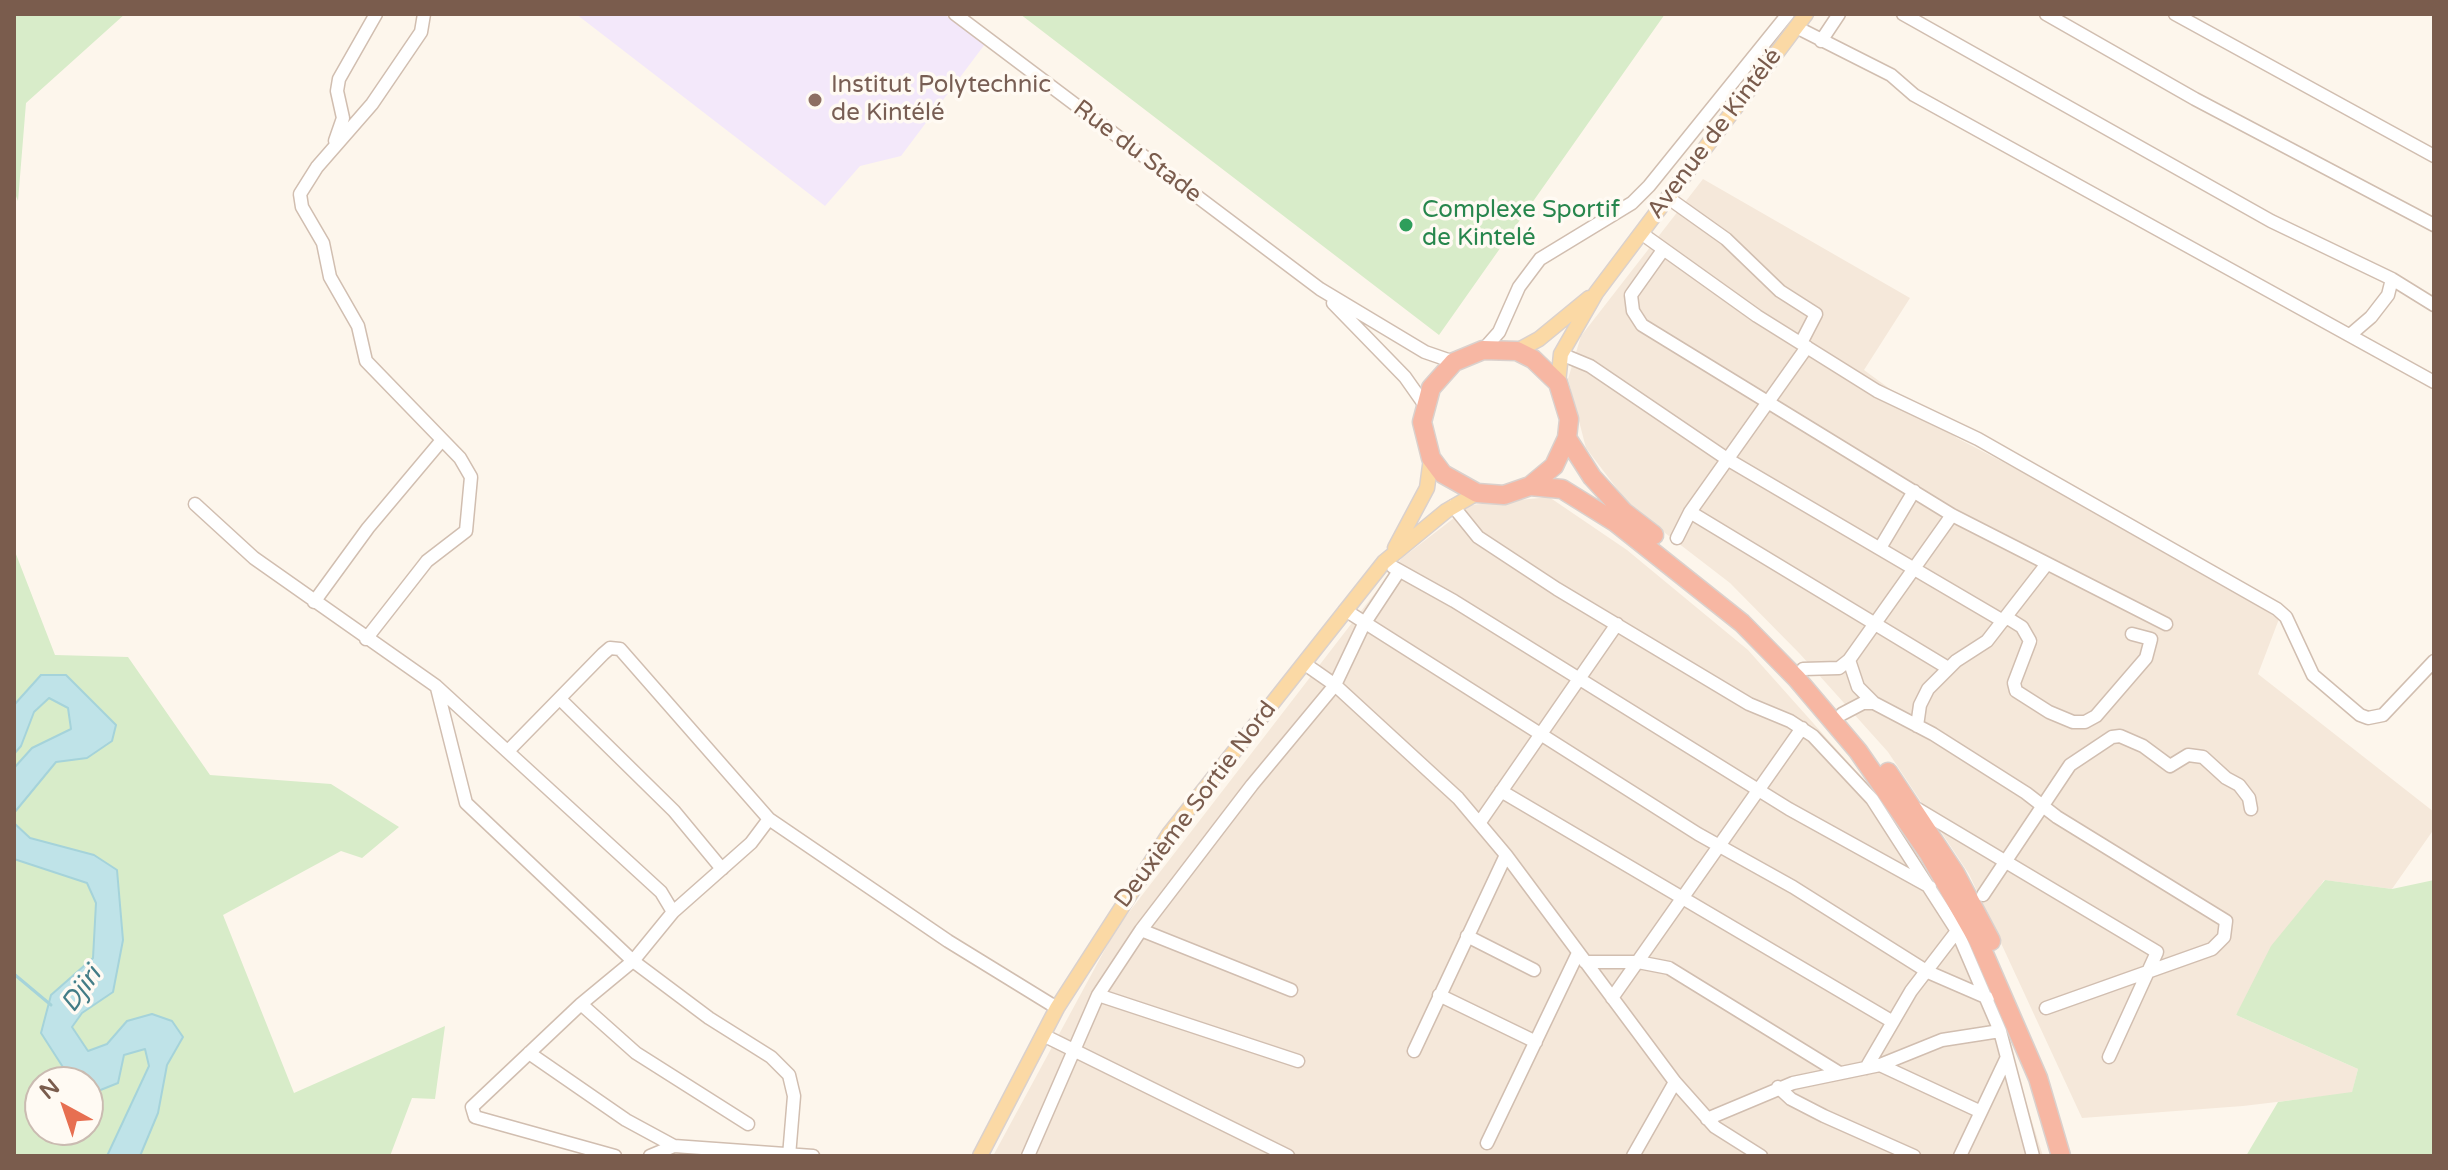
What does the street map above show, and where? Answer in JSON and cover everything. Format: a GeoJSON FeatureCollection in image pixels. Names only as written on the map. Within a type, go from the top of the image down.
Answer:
{"type":"FeatureCollection","features":[{"type":"Feature","properties":{"kind":"highway"},"geometry":{"type":"LineString","coordinates":[[1483,350],[1517,351],[1533,359],[1558,383],[1567,410],[1567,438],[1554,466],[1530,486],[1504,495],[1477,493],[1451,480],[1431,458],[1423,431],[1424,404],[1441,373],[1454,362],[1483,350]]}},
{"type":"Feature","properties":{"kind":"highway"},"geometry":{"type":"LineString","coordinates":[[1567,438],[1581,464],[1624,512],[1718,588],[1803,669],[1914,807],[1998,954],[2051,1082],[2073,1156]]}},
{"type":"Feature","properties":{"kind":"highway"},"geometry":{"type":"LineString","coordinates":[[1530,486],[1562,489],[1571,494],[1615,522],[1699,586],[1770,651],[1858,751],[1929,854],[1978,940],[2032,1064],[2061,1156]]}},
{"type":"Feature","properties":{"kind":"main road","name":"Avenue de Kintélé"},"geometry":{"type":"LineString","coordinates":[[1558,383],[1561,354],[1596,293],[1792,20],[1806,14]]}},
{"type":"Feature","properties":{"kind":"main road","name":"Avenue de Kintélé"},"geometry":{"type":"LineString","coordinates":[[1517,351],[1539,339],[1596,293]]}},
{"type":"Feature","properties":{"kind":"main road","name":"Deuxième Sortie Nord"},"geometry":{"type":"LineString","coordinates":[[980,1156],[1057,1008],[1169,834],[1387,558],[1427,488],[1431,458]]}},
{"type":"Feature","properties":{"kind":"main road","name":"Deuxième Sortie Nord"},"geometry":{"type":"LineString","coordinates":[[1387,558],[1453,506],[1477,493]]}},
{"type":"Feature","properties":{"kind":"street"},"geometry":{"type":"LineString","coordinates":[[331,151],[343,118],[337,91],[339,79],[376,14]]}},
{"type":"Feature","properties":{"kind":"street"},"geometry":{"type":"LineString","coordinates":[[366,639],[427,561],[466,531],[471,477],[460,458],[366,361],[358,326],[330,277],[323,243],[302,207],[300,194],[331,151],[372,104],[401,62],[421,32],[424,14]]}},
{"type":"Feature","properties":{"kind":"street","name":"Rue du Stade"},"geometry":{"type":"LineString","coordinates":[[955,14],[1320,289],[1425,352],[1454,362]]}},
{"type":"Feature","properties":{"kind":"street"},"geometry":{"type":"LineString","coordinates":[[1821,41],[1839,14]]}},
{"type":"Feature","properties":{"kind":"street"},"geometry":{"type":"LineString","coordinates":[[1903,14],[2271,221],[2392,279],[2434,305]]}},
{"type":"Feature","properties":{"kind":"street"},"geometry":{"type":"LineString","coordinates":[[2046,14],[2195,99],[2434,225]]}},
{"type":"Feature","properties":{"kind":"street"},"geometry":{"type":"LineString","coordinates":[[2175,14],[2434,156]]}},
{"type":"Feature","properties":{"kind":"street"},"geometry":{"type":"LineString","coordinates":[[1483,350],[1499,332],[1519,287],[1540,259],[1632,203],[1792,20],[1821,41],[1891,75],[1914,95],[2434,382]]}},
{"type":"Feature","properties":{"kind":"street"},"geometry":{"type":"LineString","coordinates":[[1667,197],[1726,239],[1780,291],[1816,314],[1804,345],[1769,404],[1690,512],[1677,538]]}},
{"type":"Feature","properties":{"kind":"street"},"geometry":{"type":"LineString","coordinates":[[1641,233],[1877,391],[1978,439],[2277,609],[2286,617],[2307,668],[2360,715],[2368,718],[2383,715],[2434,661]]}},
{"type":"Feature","properties":{"kind":"street"},"geometry":{"type":"LineString","coordinates":[[1663,250],[1631,295],[1637,319],[1769,404],[1952,515],[2166,624]]}},
{"type":"Feature","properties":{"kind":"street"},"geometry":{"type":"LineString","coordinates":[[2350,335],[2380,306],[2391,288],[2392,279]]}},
{"type":"Feature","properties":{"kind":"street","name":"Rue du Stade"},"geometry":{"type":"LineString","coordinates":[[1320,289],[1372,341],[1424,404]]}},
{"type":"Feature","properties":{"kind":"street"},"geometry":{"type":"LineString","coordinates":[[1561,354],[1590,366],[1727,459],[1915,569],[2022,627],[2030,641],[2014,683],[2016,691],[2049,712],[2073,722],[2085,722],[2096,716],[2146,658],[2151,639],[2132,634]]}},
{"type":"Feature","properties":{"kind":"street"},"geometry":{"type":"LineString","coordinates":[[314,602],[368,528],[442,440]]}},
{"type":"Feature","properties":{"kind":"street"},"geometry":{"type":"LineString","coordinates":[[1880,548],[1914,491]]}},
{"type":"Feature","properties":{"kind":"street"},"geometry":{"type":"LineString","coordinates":[[195,504],[254,558],[436,686],[661,892],[673,912]]}},
{"type":"Feature","properties":{"kind":"street"},"geometry":{"type":"LineString","coordinates":[[1453,506],[1483,540],[1749,704],[1802,728],[1872,799],[1933,888],[1988,998],[2000,1031],[2033,1156]]}},
{"type":"Feature","properties":{"kind":"street"},"geometry":{"type":"LineString","coordinates":[[1690,512],[1948,668]]}},
{"type":"Feature","properties":{"kind":"street"},"geometry":{"type":"LineString","coordinates":[[1803,669],[1839,668],[1849,660],[1952,515]]}},
{"type":"Feature","properties":{"kind":"street"},"geometry":{"type":"LineString","coordinates":[[1387,558],[1399,571],[1759,790],[1933,888]]}},
{"type":"Feature","properties":{"kind":"street"},"geometry":{"type":"LineString","coordinates":[[1917,726],[1923,697],[1948,668],[1983,645],[2046,565]]}},
{"type":"Feature","properties":{"kind":"street"},"geometry":{"type":"LineString","coordinates":[[1028,1156],[1098,995],[1141,930],[1252,785],[1335,685],[1364,624],[1399,571]]}},
{"type":"Feature","properties":{"kind":"street"},"geometry":{"type":"LineString","coordinates":[[1345,610],[1539,735],[1928,972],[1988,998]]}},
{"type":"Feature","properties":{"kind":"street"},"geometry":{"type":"LineString","coordinates":[[1480,822],[1617,624]]}},
{"type":"Feature","properties":{"kind":"street"},"geometry":{"type":"LineString","coordinates":[[509,750],[603,654],[610,648],[620,649],[769,819],[948,941],[1057,1008]]}},
{"type":"Feature","properties":{"kind":"street"},"geometry":{"type":"LineString","coordinates":[[1849,660],[1858,687],[1874,703],[2026,793],[2043,807],[2226,921],[2224,937],[2212,949],[2046,1008]]}},
{"type":"Feature","properties":{"kind":"street"},"geometry":{"type":"LineString","coordinates":[[1305,664],[1335,685],[1480,822],[1675,1082],[1727,1137],[1761,1156]]}},
{"type":"Feature","properties":{"kind":"street"},"geometry":{"type":"LineString","coordinates":[[436,686],[466,803],[633,961],[709,1018],[771,1057],[789,1075],[794,1096],[789,1156]]}},
{"type":"Feature","properties":{"kind":"street"},"geometry":{"type":"LineString","coordinates":[[561,700],[674,811],[722,869]]}},
{"type":"Feature","properties":{"kind":"street"},"geometry":{"type":"LineString","coordinates":[[1842,714],[1855,705],[1874,703]]}},
{"type":"Feature","properties":{"kind":"street"},"geometry":{"type":"LineString","coordinates":[[1612,998],[1802,728]]}},
{"type":"Feature","properties":{"kind":"street"},"geometry":{"type":"LineString","coordinates":[[1983,895],[2070,765],[2117,735],[2143,746],[2170,766],[2188,755],[2203,757],[2239,785],[2249,798],[2251,809]]}},
{"type":"Feature","properties":{"kind":"street"},"geometry":{"type":"LineString","coordinates":[[1501,791],[1893,1022]]}},
{"type":"Feature","properties":{"kind":"street"},"geometry":{"type":"LineString","coordinates":[[1914,807],[2155,950],[2158,955],[2152,969],[2109,1057]]}},
{"type":"Feature","properties":{"kind":"street"},"geometry":{"type":"LineString","coordinates":[[615,1156],[475,1117],[472,1107],[581,1004],[633,961],[673,912],[751,843],[769,819]]}},
{"type":"Feature","properties":{"kind":"street"},"geometry":{"type":"LineString","coordinates":[[1414,1051],[1506,855]]}},
{"type":"Feature","properties":{"kind":"street"},"geometry":{"type":"LineString","coordinates":[[1141,930],[1291,990]]}},
{"type":"Feature","properties":{"kind":"street"},"geometry":{"type":"LineString","coordinates":[[1866,1068],[1911,991],[1957,931]]}},
{"type":"Feature","properties":{"kind":"street"},"geometry":{"type":"LineString","coordinates":[[1467,936],[1534,970]]}},
{"type":"Feature","properties":{"kind":"street"},"geometry":{"type":"LineString","coordinates":[[1582,957],[1669,968],[1838,1072]]}},
{"type":"Feature","properties":{"kind":"street"},"geometry":{"type":"LineString","coordinates":[[1487,1143],[1582,957]]}},
{"type":"Feature","properties":{"kind":"street"},"geometry":{"type":"LineString","coordinates":[[1098,995],[1298,1061]]}},
{"type":"Feature","properties":{"kind":"street"},"geometry":{"type":"LineString","coordinates":[[1439,995],[1536,1042]]}},
{"type":"Feature","properties":{"kind":"street"},"geometry":{"type":"LineString","coordinates":[[581,1004],[636,1053],[748,1124]]}},
{"type":"Feature","properties":{"kind":"street"},"geometry":{"type":"LineString","coordinates":[[1707,1119],[1778,1087],[1880,1065],[1942,1040],[2000,1031]]}},
{"type":"Feature","properties":{"kind":"street"},"geometry":{"type":"LineString","coordinates":[[1043,1035],[1288,1156]]}},
{"type":"Feature","properties":{"kind":"street"},"geometry":{"type":"LineString","coordinates":[[529,1053],[613,1112],[674,1146],[813,1156]]}},
{"type":"Feature","properties":{"kind":"street"},"geometry":{"type":"LineString","coordinates":[[1960,1156],[2007,1057]]}},
{"type":"Feature","properties":{"kind":"street"},"geometry":{"type":"LineString","coordinates":[[1880,1065],[1979,1111]]}},
{"type":"Feature","properties":{"kind":"street"},"geometry":{"type":"LineString","coordinates":[[1633,1156],[1675,1082]]}},
{"type":"Feature","properties":{"kind":"street"},"geometry":{"type":"LineString","coordinates":[[1778,1087],[1791,1099],[1824,1116],[1914,1156]]}},
{"type":"Feature","properties":{"kind":"street"},"geometry":{"type":"LineString","coordinates":[[650,1156],[674,1146]]}},
{"type":"Feature","properties":{"kind":"shaded area","name":"Institut Polytechnic de Kintélé"},"geometry":{"type":"Polygon","coordinates":[[[576,14],[944,14],[985,44],[901,156],[860,166],[825,206],[576,14]]]}},
{"type":"Feature","properties":{"kind":"shaded area"},"geometry":{"type":"Polygon","coordinates":[[[1703,179],[1910,298],[1864,370],[1957,438],[2141,534],[2279,619],[2258,674],[2434,812],[2434,829],[2392,889],[2324,880],[2236,1015],[2358,1069],[2352,1093],[2243,1106],[2082,1118],[1969,874],[1888,752],[1800,654],[1730,583],[1630,506],[1586,448],[1568,379],[1581,336],[1703,179]]]}},
{"type":"Feature","properties":{"kind":"shaded area"},"geometry":{"type":"Polygon","coordinates":[[[1549,497],[1627,550],[1748,650],[1888,807],[1980,959],[2043,1156],[993,1156],[1116,929],[1402,558],[1471,505],[1549,497]]]}},
{"type":"Feature","properties":{"kind":"green space"},"geometry":{"type":"Polygon","coordinates":[[[14,14],[125,14],[26,103],[18,201],[14,191],[14,14]]]}},
{"type":"Feature","properties":{"kind":"green space","name":"Complexe Sportif de Kintelé"},"geometry":{"type":"Polygon","coordinates":[[[1020,14],[1665,14],[1439,335],[1020,14]]]}},
{"type":"Feature","properties":{"kind":"green space"},"geometry":{"type":"Polygon","coordinates":[[[14,549],[55,655],[128,657],[210,775],[331,784],[399,827],[362,858],[341,851],[223,915],[294,1093],[445,1026],[435,1099],[412,1098],[390,1156],[140,1156],[158,1113],[167,1065],[183,1037],[127,1021],[107,1044],[89,1052],[72,1028],[82,1013],[113,992],[123,940],[116,870],[94,855],[30,838],[14,823],[14,813],[56,762],[87,758],[112,741],[41,675],[14,705],[14,549]]]}},
{"type":"Feature","properties":{"kind":"green space"},"geometry":{"type":"Polygon","coordinates":[[[49,698],[68,708],[71,729],[32,748],[14,768],[14,754],[21,746],[34,712],[49,698]]]}},
{"type":"Feature","properties":{"kind":"green space"},"geometry":{"type":"Polygon","coordinates":[[[14,859],[87,883],[96,903],[93,958],[51,995],[66,1066],[24,1066],[24,1146],[104,1146],[104,1088],[117,1083],[124,1055],[145,1048],[149,1066],[107,1156],[14,1156],[14,859]]]}},
{"type":"Feature","properties":{"kind":"green space"},"geometry":{"type":"Polygon","coordinates":[[[2325,880],[2392,889],[2434,880],[2434,1156],[2246,1156],[2278,1102],[2352,1092],[2358,1069],[2236,1015],[2271,946],[2325,880]]]}},
{"type":"Feature","properties":{"kind":"water"},"geometry":{"type":"Polygon","coordinates":[[[41,675],[66,675],[116,725],[112,741],[87,758],[56,762],[14,813],[14,768],[32,748],[71,729],[68,708],[49,698],[34,712],[21,746],[14,754],[14,705],[41,675]]]}},
{"type":"Feature","properties":{"kind":"water","name":"Djiri"},"geometry":{"type":"Polygon","coordinates":[[[14,823],[30,838],[94,855],[117,870],[123,940],[113,992],[82,1013],[72,1027],[88,1051],[107,1044],[127,1021],[152,1014],[172,1021],[183,1037],[167,1065],[158,1113],[140,1156],[107,1156],[149,1066],[145,1049],[124,1055],[118,1083],[104,1089],[104,1066],[62,1066],[41,1033],[51,995],[93,958],[96,903],[87,883],[14,859],[14,823]]]}},
{"type":"Feature","properties":{"kind":"waterway","name":"Djiri"},"geometry":{"type":"LineString","coordinates":[[14,974],[51,1005]]}},
{"type":"Feature","properties":{"kind":"place","name":"Institut Polytechnic de Kintélé"},"geometry":{"type":"Point","coordinates":[815,100]}},
{"type":"Feature","properties":{"kind":"place","name":"Complexe Sportif de Kintelé"},"geometry":{"type":"Point","coordinates":[1406,225]}}]}
